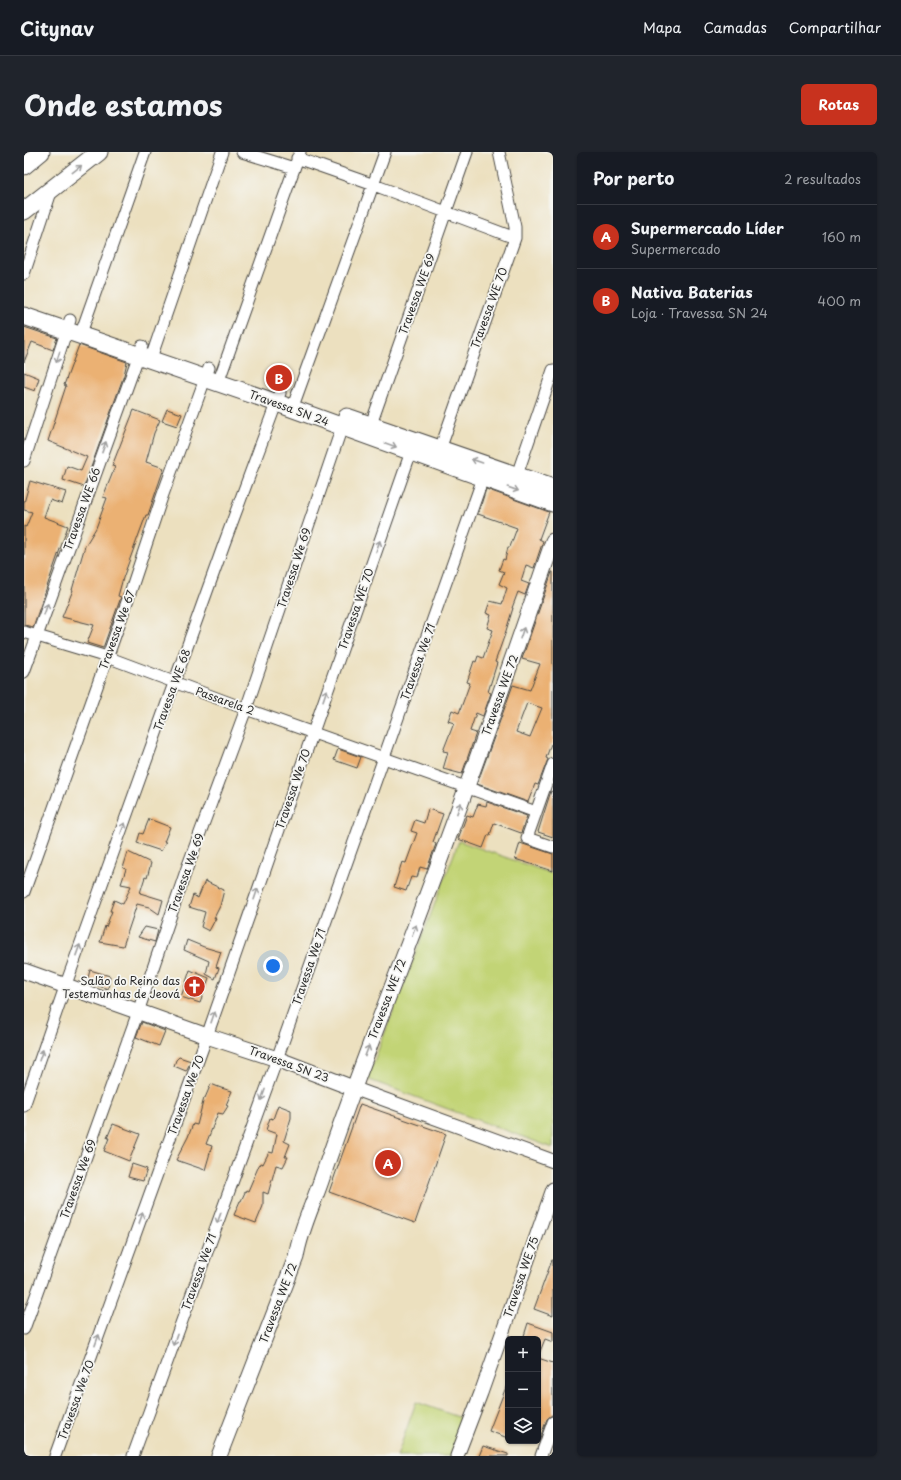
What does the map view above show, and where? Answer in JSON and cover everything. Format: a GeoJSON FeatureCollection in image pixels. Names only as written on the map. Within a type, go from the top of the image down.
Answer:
{"type":"FeatureCollection","features":[{"type":"Feature","properties":{"kind":"main road"},"geometry":{"type":"LineString","coordinates":[[24,211],[99,152]]}},
{"type":"Feature","properties":{"kind":"main road","name":"Travessa SN 24"},"geometry":{"type":"LineString","coordinates":[[24,304],[75,328],[438,455],[517,475],[553,488]]}},
{"type":"Feature","properties":{"kind":"main road","name":"Travessa SN 24"},"geometry":{"type":"LineString","coordinates":[[24,316],[75,328]]}},
{"type":"Feature","properties":{"kind":"main road","name":"Travessa SN 24"},"geometry":{"type":"LineString","coordinates":[[438,455],[483,478],[553,503]]}},
{"type":"Feature","properties":{"kind":"main road","name":"Travessa WE 72"},"geometry":{"type":"LineString","coordinates":[[219,1456],[296,1258],[298,1243],[312,1208],[353,1088],[467,787],[512,663],[553,540]]}},
{"type":"Feature","properties":{"kind":"main road","name":"Travessa SN 23"},"geometry":{"type":"LineString","coordinates":[[24,971],[65,987],[277,1059],[353,1088]]}},
{"type":"Feature","properties":{"kind":"street"},"geometry":{"type":"LineString","coordinates":[[24,461],[145,152]]}},
{"type":"Feature","properties":{"kind":"street"},"geometry":{"type":"LineString","coordinates":[[146,353],[222,152]]}},
{"type":"Feature","properties":{"kind":"street"},"geometry":{"type":"LineString","coordinates":[[242,152],[297,160],[374,185],[515,238]]}},
{"type":"Feature","properties":{"kind":"street","name":"Travessa WE 68"},"geometry":{"type":"LineString","coordinates":[[65,987],[224,544],[286,401],[374,185],[385,152]]}},
{"type":"Feature","properties":{"kind":"street","name":"Travessa WE 69"},"geometry":{"type":"LineString","coordinates":[[368,430],[447,212],[467,152]]}},
{"type":"Feature","properties":{"kind":"street","name":"Travessa WE 70"},"geometry":{"type":"LineString","coordinates":[[438,455],[515,238],[513,220],[499,152]]}},
{"type":"Feature","properties":{"kind":"street","name":"Travessa We 67"},"geometry":{"type":"LineString","coordinates":[[24,892],[107,658],[297,160]]}},
{"type":"Feature","properties":{"kind":"street"},"geometry":{"type":"LineString","coordinates":[[24,274],[53,188]]}},
{"type":"Feature","properties":{"kind":"street","name":"Travessa WE 66"},"geometry":{"type":"LineString","coordinates":[[24,672],[146,353]]}},
{"type":"Feature","properties":{"kind":"street"},"geometry":{"type":"LineString","coordinates":[[517,475],[553,370]]}},
{"type":"Feature","properties":{"kind":"street","name":"Travessa We 69"},"geometry":{"type":"LineString","coordinates":[[24,1329],[138,1012],[187,868],[246,709],[344,422]]}},
{"type":"Feature","properties":{"kind":"street","name":"Travessa WE 70"},"geometry":{"type":"LineString","coordinates":[[312,732],[413,446]]}},
{"type":"Feature","properties":{"kind":"street","name":"Travessa We 71"},"geometry":{"type":"LineString","coordinates":[[133,1456],[277,1059],[483,478]]}},
{"type":"Feature","properties":{"kind":"street","name":"Passarela 2"},"geometry":{"type":"LineString","coordinates":[[24,632],[107,658],[536,812]]}},
{"type":"Feature","properties":{"kind":"street","name":"Travessa We 70"},"geometry":{"type":"LineString","coordinates":[[55,1456],[207,1036],[312,732]]}},
{"type":"Feature","properties":{"kind":"street"},"geometry":{"type":"LineString","coordinates":[[553,764],[527,835],[527,838],[553,847]]}},
{"type":"Feature","properties":{"kind":"street"},"geometry":{"type":"LineString","coordinates":[[24,1106],[65,987]]}},
{"type":"Feature","properties":{"kind":"street","name":"Travessa SN 23"},"geometry":{"type":"LineString","coordinates":[[353,1088],[553,1161]]}},
{"type":"Feature","properties":{"kind":"street","name":"Travessa WE 75"},"geometry":{"type":"LineString","coordinates":[[457,1456],[481,1393],[553,1189]]}},
{"type":"Feature","properties":{"kind":"street"},"geometry":{"type":"LineString","coordinates":[[541,1456],[553,1422]]}},
{"type":"Feature","properties":{"kind":"green space"},"geometry":{"type":"Polygon","coordinates":[[[459,841],[553,874],[553,1148],[367,1079],[459,841]]]}},
{"type":"Feature","properties":{"kind":"green space"},"geometry":{"type":"Polygon","coordinates":[[[416,1402],[464,1419],[451,1456],[397,1456],[416,1402]]]}},
{"type":"Feature","properties":{"kind":"building"},"geometry":{"type":"Polygon","coordinates":[[[24,327],[57,338],[53,350],[32,342],[24,362],[24,327]]]}},
{"type":"Feature","properties":{"kind":"building"},"geometry":{"type":"Polygon","coordinates":[[[79,345],[127,362],[124,375],[84,487],[63,480],[67,466],[81,471],[87,457],[48,441],[66,386],[64,385],[79,345]]]}},
{"type":"Feature","properties":{"kind":"building"},"geometry":{"type":"Polygon","coordinates":[[[24,372],[39,378],[35,391],[24,387],[24,372]]]}},
{"type":"Feature","properties":{"kind":"building"},"geometry":{"type":"Polygon","coordinates":[[[167,409],[182,414],[177,426],[162,421],[167,409]]]}},
{"type":"Feature","properties":{"kind":"building"},"geometry":{"type":"Polygon","coordinates":[[[134,410],[160,420],[154,433],[146,462],[164,468],[148,515],[146,515],[123,578],[118,596],[121,597],[103,648],[87,643],[94,625],[62,617],[73,590],[85,546],[96,528],[107,498],[103,497],[115,467],[112,466],[134,410]]]}},
{"type":"Feature","properties":{"kind":"building"},"geometry":{"type":"Polygon","coordinates":[[[30,481],[66,492],[62,504],[50,500],[44,517],[68,526],[33,627],[24,625],[24,526],[26,527],[32,512],[24,510],[24,503],[30,481]]]}},
{"type":"Feature","properties":{"kind":"building"},"geometry":{"type":"Polygon","coordinates":[[[486,489],[549,512],[539,539],[543,541],[534,568],[526,565],[521,581],[529,584],[525,595],[518,592],[512,608],[495,662],[497,663],[488,692],[491,693],[483,716],[476,713],[470,731],[476,733],[462,774],[443,769],[448,752],[443,751],[454,723],[448,721],[452,710],[459,713],[470,683],[467,682],[474,661],[476,662],[478,656],[483,658],[493,630],[487,628],[491,615],[486,613],[490,601],[502,604],[507,588],[499,584],[504,572],[499,570],[503,559],[505,560],[508,547],[510,547],[517,528],[478,514],[486,489]]]}},
{"type":"Feature","properties":{"kind":"building"},"geometry":{"type":"Polygon","coordinates":[[[553,572],[553,745],[551,744],[546,758],[548,759],[538,785],[535,784],[528,802],[477,784],[513,685],[530,690],[540,664],[522,659],[553,572]],[[527,703],[516,732],[530,737],[542,708],[527,703]]]}},
{"type":"Feature","properties":{"kind":"building"},"geometry":{"type":"Polygon","coordinates":[[[338,749],[361,757],[357,768],[334,760],[338,749]]]}},
{"type":"Feature","properties":{"kind":"building"},"geometry":{"type":"Polygon","coordinates":[[[551,791],[553,792],[553,837],[538,832],[551,791]]]}},
{"type":"Feature","properties":{"kind":"building"},"geometry":{"type":"Polygon","coordinates":[[[487,802],[527,816],[521,833],[494,823],[483,848],[458,839],[467,815],[473,817],[478,804],[486,806],[487,802]]]}},
{"type":"Feature","properties":{"kind":"building"},"geometry":{"type":"Polygon","coordinates":[[[428,809],[443,814],[433,842],[436,844],[427,869],[420,867],[417,878],[411,877],[406,891],[394,887],[402,862],[406,863],[417,833],[411,831],[415,820],[424,823],[428,809]]]}},
{"type":"Feature","properties":{"kind":"building"},"geometry":{"type":"Polygon","coordinates":[[[149,819],[170,827],[164,842],[166,842],[161,851],[137,843],[140,833],[143,834],[149,819]]]}},
{"type":"Feature","properties":{"kind":"building"},"geometry":{"type":"Polygon","coordinates":[[[520,843],[553,854],[553,871],[515,859],[520,843]]]}},
{"type":"Feature","properties":{"kind":"building"},"geometry":{"type":"Polygon","coordinates":[[[128,852],[151,863],[147,878],[145,877],[140,893],[163,900],[159,914],[149,907],[137,904],[123,946],[100,942],[112,911],[110,911],[114,900],[123,904],[131,886],[121,884],[126,869],[123,868],[128,852]]]}},
{"type":"Feature","properties":{"kind":"building"},"geometry":{"type":"Polygon","coordinates":[[[205,881],[224,890],[220,906],[214,918],[216,918],[209,931],[201,927],[205,912],[189,907],[193,895],[198,898],[205,881]]]}},
{"type":"Feature","properties":{"kind":"building"},"geometry":{"type":"Polygon","coordinates":[[[145,927],[158,930],[155,942],[138,937],[145,927]]]}},
{"type":"Feature","properties":{"kind":"building"},"geometry":{"type":"Polygon","coordinates":[[[187,940],[221,952],[216,967],[219,968],[215,979],[206,974],[209,961],[184,950],[187,940]]]}},
{"type":"Feature","properties":{"kind":"building"},"geometry":{"type":"Polygon","coordinates":[[[90,970],[110,976],[108,989],[87,982],[90,970]]]}},
{"type":"Feature","properties":{"kind":"building","name":"Salão do Reino das Testemunhas de Jeová"},"geometry":{"type":"Polygon","coordinates":[[[190,970],[209,978],[200,1003],[181,997],[190,970]]]}},
{"type":"Feature","properties":{"kind":"building"},"geometry":{"type":"Polygon","coordinates":[[[142,1022],[165,1031],[159,1046],[136,1037],[142,1022]]]}},
{"type":"Feature","properties":{"kind":"building"},"geometry":{"type":"Polygon","coordinates":[[[179,1057],[191,1061],[186,1071],[174,1066],[179,1057]]]}},
{"type":"Feature","properties":{"kind":"building"},"geometry":{"type":"Polygon","coordinates":[[[211,1084],[232,1091],[226,1105],[228,1106],[223,1114],[218,1113],[206,1144],[212,1146],[205,1170],[176,1160],[193,1124],[197,1125],[204,1098],[211,1084]]]}},
{"type":"Feature","properties":{"kind":"building"},"geometry":{"type":"Polygon","coordinates":[[[360,1104],[446,1134],[415,1223],[329,1192],[360,1104]]]}},
{"type":"Feature","properties":{"kind":"building"},"geometry":{"type":"Polygon","coordinates":[[[278,1105],[291,1110],[291,1118],[284,1141],[290,1144],[285,1157],[288,1157],[283,1167],[276,1165],[268,1194],[263,1192],[263,1206],[256,1223],[234,1215],[246,1190],[248,1191],[260,1163],[263,1164],[269,1152],[273,1153],[277,1134],[266,1130],[270,1118],[273,1119],[278,1105]]]}},
{"type":"Feature","properties":{"kind":"building"},"geometry":{"type":"Polygon","coordinates":[[[113,1124],[140,1134],[129,1161],[104,1151],[109,1138],[107,1138],[113,1124]]]}},
{"type":"Feature","properties":{"kind":"building"},"geometry":{"type":"Polygon","coordinates":[[[132,1164],[147,1169],[143,1181],[128,1177],[132,1164]]]}},
{"type":"Feature","properties":{"kind":"building"},"geometry":{"type":"Polygon","coordinates":[[[553,1260],[553,1316],[534,1309],[553,1260]]]}},
{"type":"Feature","properties":{"kind":"building"},"geometry":{"type":"Polygon","coordinates":[[[528,1323],[553,1332],[553,1342],[545,1339],[541,1349],[541,1336],[524,1336],[528,1323]]]}},
{"type":"Feature","properties":{"kind":"building"},"geometry":{"type":"Polygon","coordinates":[[[541,1359],[553,1363],[553,1414],[547,1419],[541,1435],[541,1359]]]}},
{"type":"Feature","properties":{"kind":"building"},"geometry":{"type":"Polygon","coordinates":[[[505,1390],[505,1437],[489,1431],[505,1390]]]}},
{"type":"Feature","properties":{"kind":"building"},"geometry":{"type":"Polygon","coordinates":[[[483,1446],[508,1454],[508,1456],[479,1456],[483,1446]]]}},
{"type":"Feature","properties":{"kind":"place","name":"Nativa Baterias"},"geometry":{"type":"Point","coordinates":[279,378]}},
{"type":"Feature","properties":{"kind":"place","name":"Salão do Reino das Testemunhas de Jeová"},"geometry":{"type":"Point","coordinates":[195,987]}},
{"type":"Feature","properties":{"kind":"place","name":"Supermercado Líder"},"geometry":{"type":"Point","coordinates":[388,1163]}}]}
